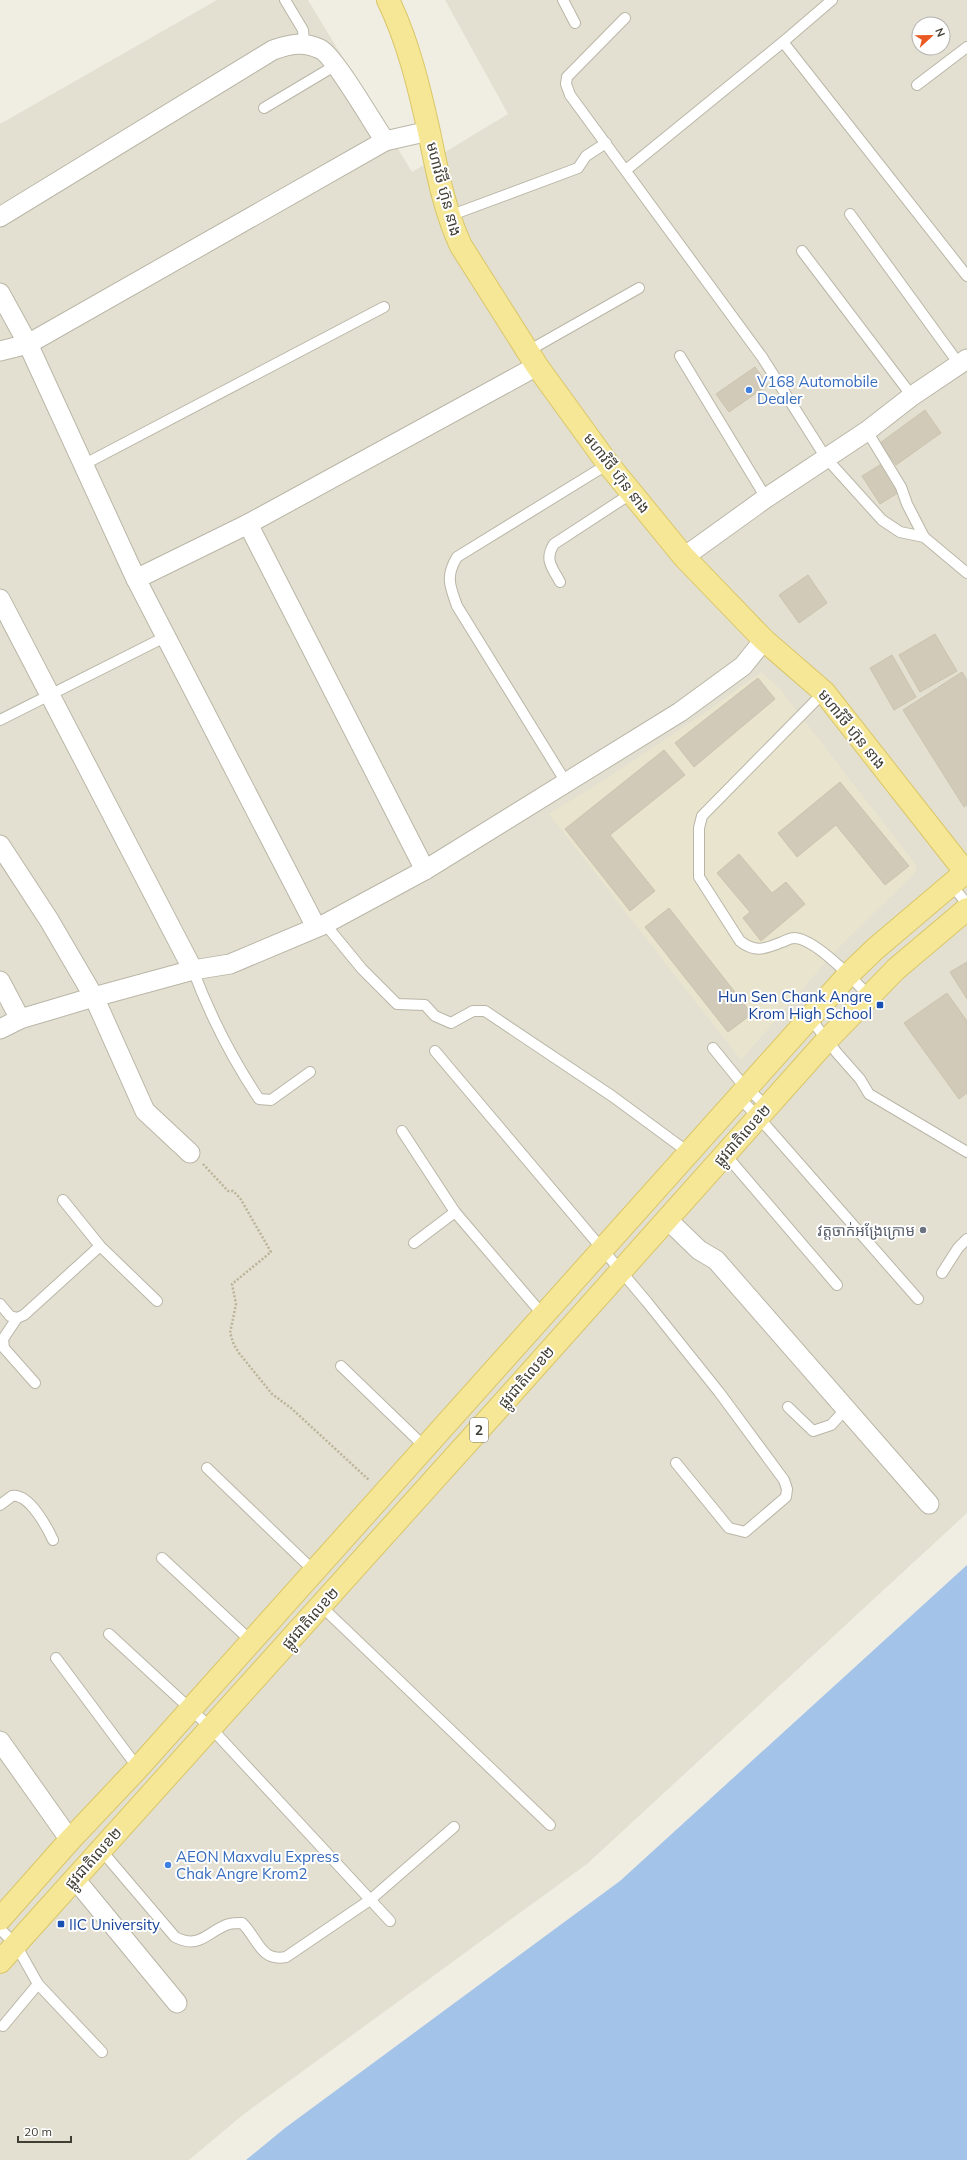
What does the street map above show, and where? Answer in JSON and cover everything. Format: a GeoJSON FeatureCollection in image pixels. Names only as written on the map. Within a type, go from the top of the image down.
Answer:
{"type":"FeatureCollection","features":[{"type":"Feature","properties":{"kind":"main road","name":"មហាវិថី ហ៊ុន នាង"},"geometry":{"type":"LineString","coordinates":[[388,0],[418,86],[449,216],[461,246],[533,359],[608,464],[684,556],[764,640],[824,692],[963,875]]}},
{"type":"Feature","properties":{"kind":"main road","name":"ផ្លូវជាតិលេខ២"},"geometry":{"type":"LineString","coordinates":[[0,1919],[70,1840],[138,1768],[742,1091],[848,975],[875,949],[963,875]]}},
{"type":"Feature","properties":{"kind":"main road","name":"ផ្លូវជាតិលេខ២"},"geometry":{"type":"LineString","coordinates":[[0,1962],[512,1394],[620,1270],[868,995],[896,969],[967,909]]}},
{"type":"Feature","properties":{"kind":"main road"},"geometry":{"type":"LineString","coordinates":[[491,1372],[512,1394]]}},
{"type":"Feature","properties":{"kind":"main road"},"geometry":{"type":"LineString","coordinates":[[349,1532],[370,1552]]}},
{"type":"Feature","properties":{"kind":"street"},"geometry":{"type":"LineString","coordinates":[[0,217],[273,50],[288,44],[304,43],[322,49],[336,65],[384,141]]}},
{"type":"Feature","properties":{"kind":"street"},"geometry":{"type":"LineString","coordinates":[[0,351],[28,344],[384,141],[429,131]]}},
{"type":"Feature","properties":{"kind":"street"},"geometry":{"type":"LineString","coordinates":[[0,293],[28,344],[136,579],[165,637],[320,926]]}},
{"type":"Feature","properties":{"kind":"street"},"geometry":{"type":"LineString","coordinates":[[136,579],[248,524],[533,359]]}},
{"type":"Feature","properties":{"kind":"street"},"geometry":{"type":"LineString","coordinates":[[684,556],[766,498],[867,431],[912,396],[963,362]]}},
{"type":"Feature","properties":{"kind":"street"},"geometry":{"type":"LineString","coordinates":[[248,524],[425,870]]}},
{"type":"Feature","properties":{"kind":"street"},"geometry":{"type":"LineString","coordinates":[[0,599],[193,970]]}},
{"type":"Feature","properties":{"kind":"street"},"geometry":{"type":"LineString","coordinates":[[0,1029],[20,1019],[94,997],[193,970],[230,964],[320,926],[425,870],[680,712],[743,666],[764,640]]}},
{"type":"Feature","properties":{"kind":"street"},"geometry":{"type":"LineString","coordinates":[[0,845],[50,920],[94,997],[145,1111],[190,1153]]}},
{"type":"Feature","properties":{"kind":"street"},"geometry":{"type":"LineString","coordinates":[[0,981],[20,1019]]}},
{"type":"Feature","properties":{"kind":"street"},"geometry":{"type":"LineString","coordinates":[[667,1219],[699,1250],[716,1260],[928,1504]]}},
{"type":"Feature","properties":{"kind":"street"},"geometry":{"type":"LineString","coordinates":[[0,1741],[70,1840]]}},
{"type":"Feature","properties":{"kind":"street"},"geometry":{"type":"LineString","coordinates":[[75,1879],[177,2004]]}},
{"type":"Feature","properties":{"kind":"lane"},"geometry":{"type":"LineString","coordinates":[[285,0],[303,30],[304,43]]}},
{"type":"Feature","properties":{"kind":"lane"},"geometry":{"type":"LineString","coordinates":[[563,0],[575,23]]}},
{"type":"Feature","properties":{"kind":"lane"},"geometry":{"type":"LineString","coordinates":[[626,170],[783,42],[832,0]]}},
{"type":"Feature","properties":{"kind":"lane"},"geometry":{"type":"LineString","coordinates":[[625,18],[567,77],[566,84],[570,94],[762,357],[826,458],[882,520],[900,532],[924,537]]}},
{"type":"Feature","properties":{"kind":"lane"},"geometry":{"type":"LineString","coordinates":[[783,42],[967,276]]}},
{"type":"Feature","properties":{"kind":"lane"},"geometry":{"type":"LineString","coordinates":[[917,85],[967,48]]}},
{"type":"Feature","properties":{"kind":"lane"},"geometry":{"type":"LineString","coordinates":[[264,108],[336,65]]}},
{"type":"Feature","properties":{"kind":"lane"},"geometry":{"type":"LineString","coordinates":[[449,216],[578,168],[586,156],[606,143]]}},
{"type":"Feature","properties":{"kind":"lane"},"geometry":{"type":"LineString","coordinates":[[850,214],[963,362]]}},
{"type":"Feature","properties":{"kind":"lane"},"geometry":{"type":"LineString","coordinates":[[802,251],[912,396]]}},
{"type":"Feature","properties":{"kind":"lane"},"geometry":{"type":"LineString","coordinates":[[533,359],[639,288]]}},
{"type":"Feature","properties":{"kind":"lane"},"geometry":{"type":"LineString","coordinates":[[83,465],[384,307]]}},
{"type":"Feature","properties":{"kind":"lane"},"geometry":{"type":"LineString","coordinates":[[680,356],[766,498]]}},
{"type":"Feature","properties":{"kind":"lane"},"geometry":{"type":"LineString","coordinates":[[867,431],[901,486],[906,504],[924,537],[967,573]]}},
{"type":"Feature","properties":{"kind":"lane"},"geometry":{"type":"LineString","coordinates":[[566,784],[457,606],[448,583],[450,567],[457,557],[608,464]]}},
{"type":"Feature","properties":{"kind":"lane"},"geometry":{"type":"LineString","coordinates":[[560,582],[549,561],[549,552],[554,544],[632,493]]}},
{"type":"Feature","properties":{"kind":"lane"},"geometry":{"type":"LineString","coordinates":[[0,720],[165,637]]}},
{"type":"Feature","properties":{"kind":"lane"},"geometry":{"type":"LineString","coordinates":[[824,692],[702,816],[699,828],[699,877],[740,941],[748,948],[757,950],[793,938],[812,944],[848,975],[868,995]]}},
{"type":"Feature","properties":{"kind":"lane"},"geometry":{"type":"LineString","coordinates":[[963,875],[967,904]]}},
{"type":"Feature","properties":{"kind":"lane"},"geometry":{"type":"LineString","coordinates":[[320,926],[396,1004],[425,1006],[435,1016],[451,1023],[473,1011],[485,1011],[612,1096],[688,1152]]}},
{"type":"Feature","properties":{"kind":"lane"},"geometry":{"type":"LineString","coordinates":[[193,970],[210,1016],[241,1072],[259,1099],[271,1100],[310,1072]]}},
{"type":"Feature","properties":{"kind":"lane"},"geometry":{"type":"LineString","coordinates":[[810,1018],[828,1039],[837,1053],[860,1079],[869,1094],[967,1152]]}},
{"type":"Feature","properties":{"kind":"lane"},"geometry":{"type":"LineString","coordinates":[[713,1048],[742,1091],[763,1112],[918,1299]]}},
{"type":"Feature","properties":{"kind":"lane"},"geometry":{"type":"LineString","coordinates":[[435,1051],[603,1247],[719,1392],[784,1480],[787,1489],[786,1497],[745,1532],[738,1531],[729,1528],[676,1463]]}},
{"type":"Feature","properties":{"kind":"lane"},"geometry":{"type":"LineString","coordinates":[[402,1130],[455,1212],[543,1314]]}},
{"type":"Feature","properties":{"kind":"lane"},"geometry":{"type":"LineString","coordinates":[[725,1154],[837,1285]]}},
{"type":"Feature","properties":{"kind":"lane"},"geometry":{"type":"LineString","coordinates":[[63,1200],[100,1246],[157,1301]]}},
{"type":"Feature","properties":{"kind":"lane"},"geometry":{"type":"LineString","coordinates":[[414,1243],[455,1212]]}},
{"type":"Feature","properties":{"kind":"lane"},"geometry":{"type":"LineString","coordinates":[[942,1273],[958,1248],[967,1239]]}},
{"type":"Feature","properties":{"kind":"lane"},"geometry":{"type":"LineString","coordinates":[[36,1382],[4,1348],[3,1338],[17,1318],[24,1315],[100,1246]]}},
{"type":"Feature","properties":{"kind":"lane"},"geometry":{"type":"LineString","coordinates":[[0,1304],[10,1316],[17,1318]]}},
{"type":"Feature","properties":{"kind":"lane"},"geometry":{"type":"LineString","coordinates":[[341,1366],[425,1447]]}},
{"type":"Feature","properties":{"kind":"lane"},"geometry":{"type":"LineString","coordinates":[[788,1407],[813,1431],[830,1425],[846,1409]]}},
{"type":"Feature","properties":{"kind":"lane"},"geometry":{"type":"LineString","coordinates":[[207,1468],[314,1571]]}},
{"type":"Feature","properties":{"kind":"lane"},"geometry":{"type":"LineString","coordinates":[[0,1505],[12,1496],[22,1497],[44,1521],[53,1540]]}},
{"type":"Feature","properties":{"kind":"lane"},"geometry":{"type":"LineString","coordinates":[[162,1558],[251,1641]]}},
{"type":"Feature","properties":{"kind":"lane"},"geometry":{"type":"LineString","coordinates":[[321,1606],[550,1825]]}},
{"type":"Feature","properties":{"kind":"lane"},"geometry":{"type":"LineString","coordinates":[[109,1634],[211,1728],[390,1921]]}},
{"type":"Feature","properties":{"kind":"lane"},"geometry":{"type":"LineString","coordinates":[[56,1658],[138,1768]]}},
{"type":"Feature","properties":{"kind":"lane"},"geometry":{"type":"LineString","coordinates":[[101,1850],[175,1937],[184,1942],[200,1941],[228,1924],[242,1923],[251,1931],[265,1955],[276,1959],[286,1957],[370,1900],[454,1827]]}},
{"type":"Feature","properties":{"kind":"lane"},"geometry":{"type":"LineString","coordinates":[[0,1930],[16,1945],[38,1984],[102,2052]]}},
{"type":"Feature","properties":{"kind":"lane"},"geometry":{"type":"LineString","coordinates":[[3,2026],[38,1984]]}},
{"type":"Feature","properties":{"kind":"path"},"geometry":{"type":"LineString","coordinates":[[190,1153],[212,1172],[228,1191],[234,1190],[271,1252],[232,1284],[236,1304],[230,1333],[234,1345],[272,1394],[291,1408],[384,1494]]}},
{"type":"Feature","properties":{"kind":"shaded area"},"geometry":{"type":"Polygon","coordinates":[[[217,0],[308,0],[412,172],[508,114],[445,0],[967,0],[967,1513],[587,1864],[244,2114],[189,2160],[0,2160],[0,124],[217,0]]]}},
{"type":"Feature","properties":{"kind":"shaded area"},"geometry":{"type":"Polygon","coordinates":[[[761,672],[778,687],[917,866],[915,873],[836,950],[741,1060],[549,814],[615,773],[703,714],[761,672]]]}},
{"type":"Feature","properties":{"kind":"water"},"geometry":{"type":"Polygon","coordinates":[[[967,1565],[967,2160],[246,2160],[285,2128],[620,1881],[967,1565]]]}},
{"type":"Feature","properties":{"kind":"building"},"geometry":{"type":"Polygon","coordinates":[[[755,367],[768,385],[729,412],[716,394],[755,367]]]}},
{"type":"Feature","properties":{"kind":"building"},"geometry":{"type":"Polygon","coordinates":[[[925,410],[941,433],[896,465],[880,443],[925,410]]]}},
{"type":"Feature","properties":{"kind":"building"},"geometry":{"type":"Polygon","coordinates":[[[883,463],[901,491],[880,504],[862,476],[883,463]]]}},
{"type":"Feature","properties":{"kind":"building"},"geometry":{"type":"Polygon","coordinates":[[[808,575],[827,603],[799,623],[779,595],[808,575]]]}},
{"type":"Feature","properties":{"kind":"building"},"geometry":{"type":"Polygon","coordinates":[[[935,634],[957,671],[920,692],[899,655],[935,634]]]}},
{"type":"Feature","properties":{"kind":"building"},"geometry":{"type":"Polygon","coordinates":[[[892,655],[916,697],[894,710],[870,668],[892,655]]]}},
{"type":"Feature","properties":{"kind":"building"},"geometry":{"type":"Polygon","coordinates":[[[962,672],[967,680],[967,805],[964,807],[903,710],[962,672]]]}},
{"type":"Feature","properties":{"kind":"building"},"geometry":{"type":"Polygon","coordinates":[[[758,678],[775,699],[694,767],[675,743],[758,678]]]}},
{"type":"Feature","properties":{"kind":"building"},"geometry":{"type":"Polygon","coordinates":[[[664,750],[685,775],[610,835],[655,891],[630,911],[565,829],[664,750]]]}},
{"type":"Feature","properties":{"kind":"building"},"geometry":{"type":"Polygon","coordinates":[[[840,782],[909,866],[885,885],[836,825],[797,857],[778,833],[840,782]]]}},
{"type":"Feature","properties":{"kind":"building"},"geometry":{"type":"Polygon","coordinates":[[[739,854],[772,893],[786,882],[805,904],[761,941],[743,918],[750,912],[717,873],[739,854]]]}},
{"type":"Feature","properties":{"kind":"building"},"geometry":{"type":"Polygon","coordinates":[[[669,908],[752,1014],[728,1032],[645,927],[669,908]]]}},
{"type":"Feature","properties":{"kind":"building"},"geometry":{"type":"Polygon","coordinates":[[[967,962],[967,999],[950,972],[967,962]]]}},
{"type":"Feature","properties":{"kind":"building"},"geometry":{"type":"Polygon","coordinates":[[[947,993],[967,1021],[967,1093],[959,1099],[904,1023],[947,993]]]}},
{"type":"Feature","properties":{"kind":"place","name":"V168 Automobile Dealer"},"geometry":{"type":"Point","coordinates":[749,390]}},
{"type":"Feature","properties":{"kind":"place","name":"Hun Sen Chank Angre Krom High School"},"geometry":{"type":"Point","coordinates":[880,1005]}},
{"type":"Feature","properties":{"kind":"place","name":"វត្តចាក់អង្រែក្រោម"},"geometry":{"type":"Point","coordinates":[923,1230]}},
{"type":"Feature","properties":{"kind":"place","name":"AEON Maxvalu Express Chak Angre Krom2"},"geometry":{"type":"Point","coordinates":[168,1865]}},
{"type":"Feature","properties":{"kind":"place","name":"IIC University"},"geometry":{"type":"Point","coordinates":[61,1924]}}]}
